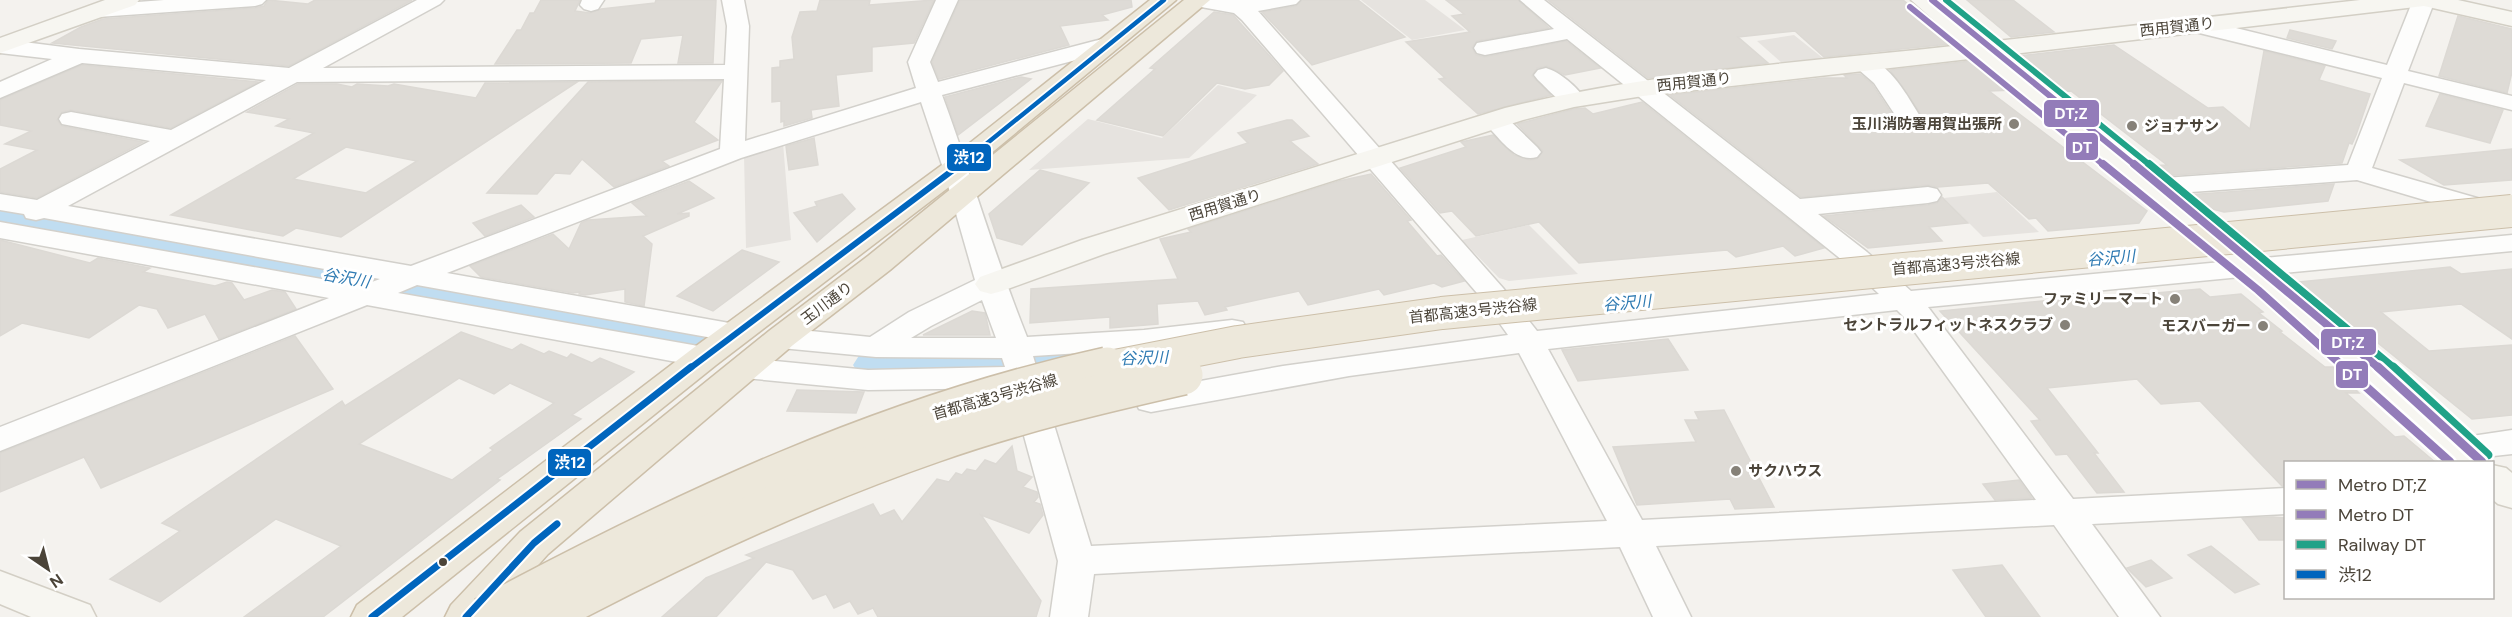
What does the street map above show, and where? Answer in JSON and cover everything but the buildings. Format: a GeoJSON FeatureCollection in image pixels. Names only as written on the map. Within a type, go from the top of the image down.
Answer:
{"type":"FeatureCollection","features":[{"type":"Feature","properties":{"kind":"highway","name":"玉川通り"},"geometry":{"type":"LineString","coordinates":[[466,617],[534,543],[780,338],[879,263],[959,180],[1106,45],[1164,0]]}},
{"type":"Feature","properties":{"kind":"highway","name":"玉川通り"},"geometry":{"type":"LineString","coordinates":[[372,617],[735,333],[959,180],[1197,0]]}},
{"type":"Feature","properties":{"kind":"highway","name":"首都高速3号渋谷線"},"geometry":{"type":"LineString","coordinates":[[484,617],[643,535],[830,453],[986,398],[1133,361],[1267,337],[1442,313],[2512,211]]}},
{"type":"Feature","properties":{"kind":"highway","name":"首都高速3号渋谷線"},"geometry":{"type":"LineString","coordinates":[[544,617],[655,559],[735,521],[904,452],[1047,406],[1208,370],[1350,347],[1459,333],[2512,232]]}},
{"type":"Feature","properties":{"kind":"street"},"geometry":{"type":"LineString","coordinates":[[0,46],[127,0]]}},
{"type":"Feature","properties":{"kind":"street"},"geometry":{"type":"LineString","coordinates":[[98,11],[255,0]]}},
{"type":"Feature","properties":{"kind":"street"},"geometry":{"type":"LineString","coordinates":[[0,223],[42,209],[433,0]]}},
{"type":"Feature","properties":{"kind":"street"},"geometry":{"type":"LineString","coordinates":[[732,153],[738,26],[734,0]]}},
{"type":"Feature","properties":{"kind":"street"},"geometry":{"type":"LineString","coordinates":[[947,0],[920,62],[991,284],[1019,362],[1077,561],[1069,617]]}},
{"type":"Feature","properties":{"kind":"street"},"geometry":{"type":"LineString","coordinates":[[1197,0],[1240,8],[1288,0]]}},
{"type":"Feature","properties":{"kind":"street"},"geometry":{"type":"LineString","coordinates":[[1532,0],[1857,258],[1904,299],[2065,512],[2141,617]]}},
{"type":"Feature","properties":{"kind":"street"},"geometry":{"type":"LineString","coordinates":[[1923,0],[2150,187],[2466,455],[2512,442]]}},
{"type":"Feature","properties":{"kind":"street"},"geometry":{"type":"LineString","coordinates":[[2358,172],[2424,0]]}},
{"type":"Feature","properties":{"kind":"street","name":"西用賀通り"},"geometry":{"type":"LineString","coordinates":[[991,284],[1075,252],[1495,120],[1573,99],[1642,88],[2424,0],[2512,19]]}},
{"type":"Feature","properties":{"kind":"street"},"geometry":{"type":"LineString","coordinates":[[1240,8],[1250,15],[1377,158],[1493,294],[1528,341],[1632,535],[1671,617]]}},
{"type":"Feature","properties":{"kind":"street"},"geometry":{"type":"LineString","coordinates":[[2195,25],[2512,103]]}},
{"type":"Feature","properties":{"kind":"street"},"geometry":{"type":"LineString","coordinates":[[1485,48],[1571,32]]}},
{"type":"Feature","properties":{"kind":"street"},"geometry":{"type":"LineString","coordinates":[[0,440],[362,296],[732,153],[931,91],[1106,45]]}},
{"type":"Feature","properties":{"kind":"street"},"geometry":{"type":"LineString","coordinates":[[0,46],[79,57],[291,75],[735,72]]}},
{"type":"Feature","properties":{"kind":"street"},"geometry":{"type":"LineString","coordinates":[[0,91],[79,57]]}},
{"type":"Feature","properties":{"kind":"street"},"geometry":{"type":"LineString","coordinates":[[1862,63],[1883,78],[1910,119]]}},
{"type":"Feature","properties":{"kind":"street"},"geometry":{"type":"LineString","coordinates":[[1546,75],[1573,99]]}},
{"type":"Feature","properties":{"kind":"street"},"geometry":{"type":"LineString","coordinates":[[71,119],[174,138]]}},
{"type":"Feature","properties":{"kind":"street"},"geometry":{"type":"LineString","coordinates":[[1495,120],[1528,152]]}},
{"type":"Feature","properties":{"kind":"street"},"geometry":{"type":"LineString","coordinates":[[2150,187],[2358,172],[2512,217]]}},
{"type":"Feature","properties":{"kind":"street"},"geometry":{"type":"LineString","coordinates":[[1794,208],[1928,195]]}},
{"type":"Feature","properties":{"kind":"street"},"geometry":{"type":"LineString","coordinates":[[745,368],[868,380],[1019,362],[1155,340],[1493,294],[2512,197]]}},
{"type":"Feature","properties":{"kind":"street"},"geometry":{"type":"LineString","coordinates":[[42,209],[735,333]]}},
{"type":"Feature","properties":{"kind":"street"},"geometry":{"type":"LineString","coordinates":[[0,223],[362,296],[704,357]]}},
{"type":"Feature","properties":{"kind":"street"},"geometry":{"type":"LineString","coordinates":[[583,617],[638,587],[748,535],[905,469],[1037,426],[1209,389],[1350,365],[1528,341],[1904,299],[2512,243]]}},
{"type":"Feature","properties":{"kind":"street"},"geometry":{"type":"LineString","coordinates":[[876,347],[920,319],[991,284]]}},
{"type":"Feature","properties":{"kind":"street"},"geometry":{"type":"LineString","coordinates":[[780,338],[1019,362]]}},
{"type":"Feature","properties":{"kind":"street"},"geometry":{"type":"LineString","coordinates":[[1077,561],[2284,501]]}},
{"type":"Feature","properties":{"kind":"street"},"geometry":{"type":"LineString","coordinates":[[0,586],[75,617]]}},
{"type":"Feature","properties":{"kind":"shaded area"},"geometry":{"type":"Polygon","coordinates":[[[1361,0],[1425,0],[1465,30],[1412,40],[1361,0]]]}},
{"type":"Feature","properties":{"kind":"shaded area"},"geometry":{"type":"Polygon","coordinates":[[[1794,35],[1824,59],[1783,64],[1757,41],[1794,35]]]}},
{"type":"Feature","properties":{"kind":"shaded area"},"geometry":{"type":"Polygon","coordinates":[[[1218,85],[1257,95],[1189,158],[1029,170],[1088,119],[1162,138],[1218,85]]]}},
{"type":"Feature","properties":{"kind":"shaded area"},"geometry":{"type":"Polygon","coordinates":[[[783,143],[791,240],[746,248],[744,155],[783,143]]]}},
{"type":"Feature","properties":{"kind":"shaded area"},"geometry":{"type":"Polygon","coordinates":[[[1997,192],[2039,232],[1983,237],[1944,198],[1997,192]]]}},
{"type":"Feature","properties":{"kind":"shaded area"},"geometry":{"type":"Polygon","coordinates":[[[1529,225],[1578,274],[1509,281],[1499,278],[1462,240],[1529,225]]]}},
{"type":"Feature","properties":{"kind":"waterway","name":"谷沢川"},"geometry":{"type":"LineString","coordinates":[[0,216],[692,339]]}},
{"type":"Feature","properties":{"kind":"waterway","name":"谷沢川"},"geometry":{"type":"LineString","coordinates":[[1035,362],[1114,360]]}},
{"type":"Feature","properties":{"kind":"waterway","name":"谷沢川"},"geometry":{"type":"LineString","coordinates":[[878,365],[994,363]]}},
{"type":"Feature","properties":{"kind":"metro line","name":"DT;Z"},"geometry":{"type":"LineString","coordinates":[[1932,0],[2144,172],[2406,390],[2481,461]]}},
{"type":"Feature","properties":{"kind":"metro line","name":"DT"},"geometry":{"type":"LineString","coordinates":[[1910,7],[2258,290],[2449,461]]}},
{"type":"Feature","properties":{"kind":"rail line","name":"DT"},"geometry":{"type":"LineString","coordinates":[[1946,0],[2150,165],[2412,383],[2488,455]]}},
{"type":"Feature","properties":{"kind":"transit line","name":"渋12"},"geometry":{"type":"LineString","coordinates":[[372,617],[704,357],[956,168],[1164,0]]}},
{"type":"Feature","properties":{"kind":"transit line","name":"渋12"},"geometry":{"type":"LineString","coordinates":[[466,617],[534,543],[557,524]]}},
{"type":"Feature","properties":{"kind":"place","name":"玉川消防署用賀出張所"},"geometry":{"type":"Point","coordinates":[2014,124]}},
{"type":"Feature","properties":{"kind":"place","name":"ジョナサン"},"geometry":{"type":"Point","coordinates":[2132,126]}},
{"type":"Feature","properties":{"kind":"place","name":"ファミリーマート"},"geometry":{"type":"Point","coordinates":[2175,299]}},
{"type":"Feature","properties":{"kind":"place","name":"セントラルフィットネスクラブ"},"geometry":{"type":"Point","coordinates":[2065,325]}},
{"type":"Feature","properties":{"kind":"place","name":"モスバーガー"},"geometry":{"type":"Point","coordinates":[2263,326]}},
{"type":"Feature","properties":{"kind":"place","name":"サクハウス"},"geometry":{"type":"Point","coordinates":[1736,471]}}]}
